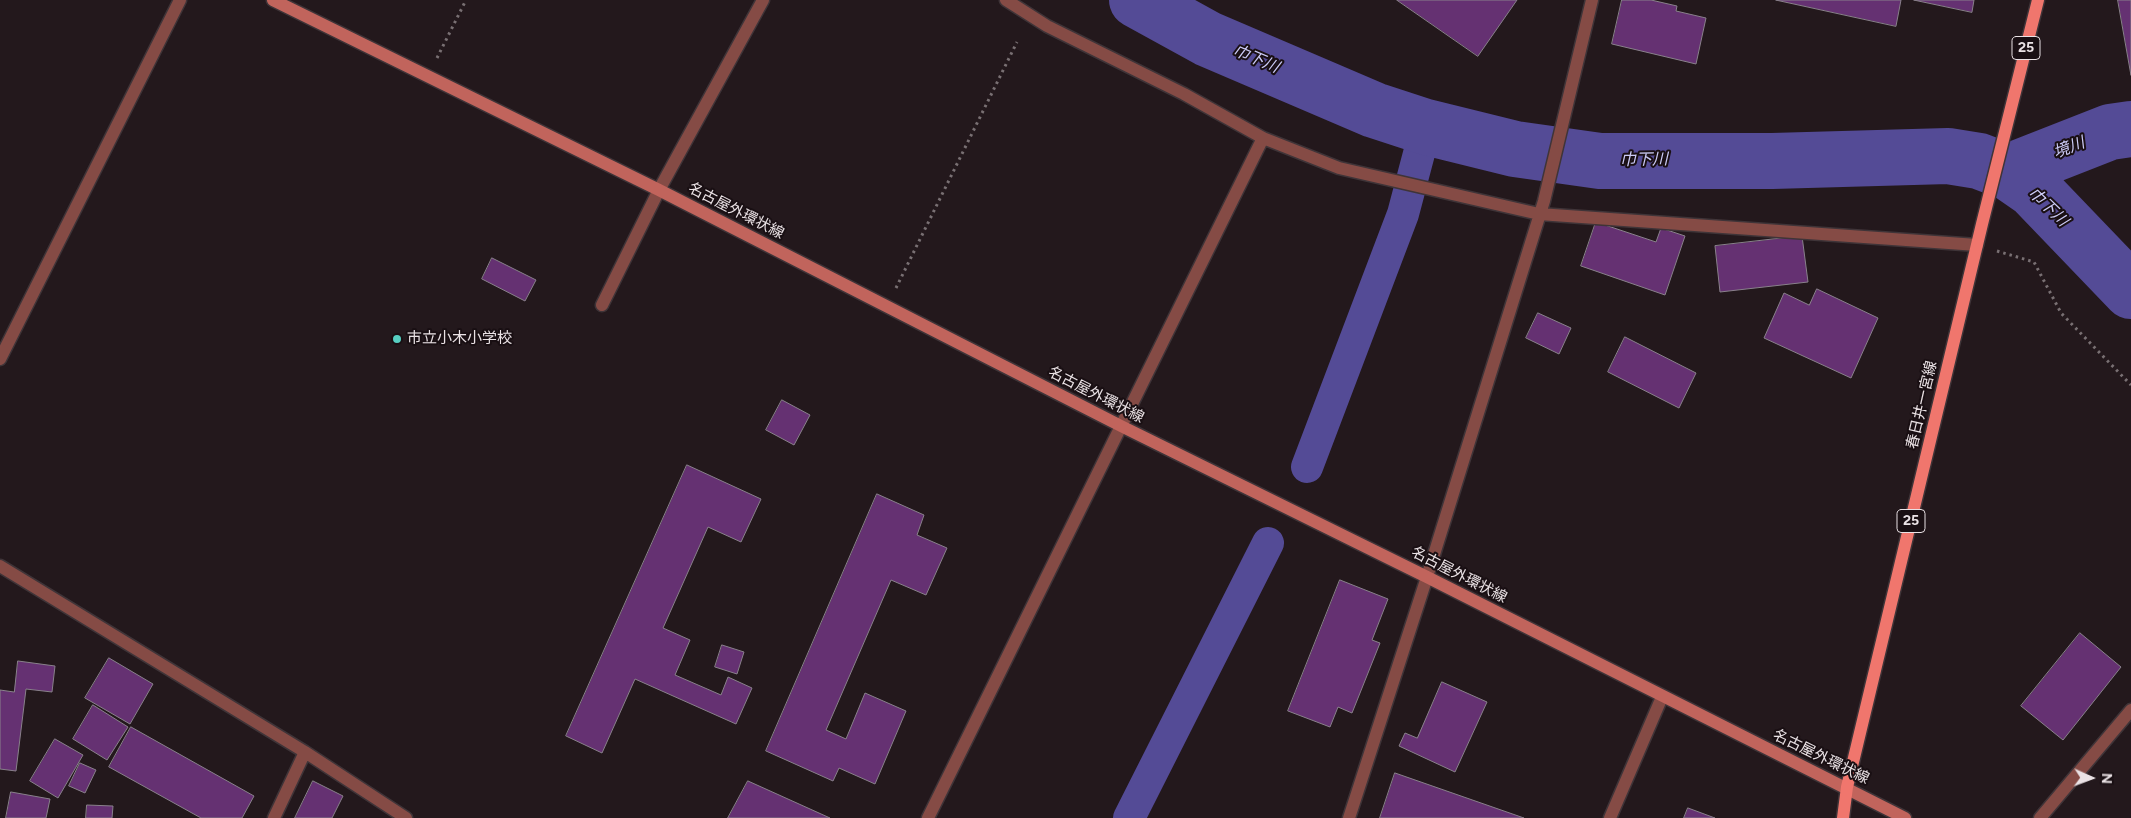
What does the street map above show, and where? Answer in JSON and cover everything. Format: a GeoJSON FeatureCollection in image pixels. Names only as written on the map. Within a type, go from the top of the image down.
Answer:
{"type":"FeatureCollection","features":[{"type":"Feature","properties":{"kind":"main road","name":"名古屋外環状線"},"geometry":{"type":"LineString","coordinates":[[273,0],[659,190],[1121,426],[1427,576],[1662,697],[1847,787],[1905,818]]}},
{"type":"Feature","properties":{"kind":"main road","name":"春日井一宮線"},"geometry":{"type":"LineString","coordinates":[[1843,818],[1847,787],[1982,224],[2038,0]]}},
{"type":"Feature","properties":{"kind":"street"},"geometry":{"type":"LineString","coordinates":[[0,359],[180,0]]}},
{"type":"Feature","properties":{"kind":"street"},"geometry":{"type":"LineString","coordinates":[[602,305],[659,190],[762,0]]}},
{"type":"Feature","properties":{"kind":"street"},"geometry":{"type":"LineString","coordinates":[[1006,0],[1047,26],[1184,94],[1263,138],[1339,168],[1540,214],[1977,245]]}},
{"type":"Feature","properties":{"kind":"street"},"geometry":{"type":"LineString","coordinates":[[1349,818],[1544,201],[1592,0]]}},
{"type":"Feature","properties":{"kind":"street"},"geometry":{"type":"LineString","coordinates":[[928,818],[1263,138]]}},
{"type":"Feature","properties":{"kind":"street"},"geometry":{"type":"LineString","coordinates":[[0,566],[305,752],[406,818]]}},
{"type":"Feature","properties":{"kind":"street"},"geometry":{"type":"LineString","coordinates":[[1610,818],[1662,697]]}},
{"type":"Feature","properties":{"kind":"street"},"geometry":{"type":"LineString","coordinates":[[2040,818],[2131,710]]}},
{"type":"Feature","properties":{"kind":"street"},"geometry":{"type":"LineString","coordinates":[[274,818],[305,752]]}},
{"type":"Feature","properties":{"kind":"path"},"geometry":{"type":"LineString","coordinates":[[428,76],[466,0]]}},
{"type":"Feature","properties":{"kind":"path"},"geometry":{"type":"LineString","coordinates":[[887,306],[1018,42]]}},
{"type":"Feature","properties":{"kind":"path"},"geometry":{"type":"LineString","coordinates":[[1977,245],[2034,262],[2061,313],[2131,385]]}},
{"type":"Feature","properties":{"kind":"building"},"geometry":{"type":"Polygon","coordinates":[[[1397,0],[1517,0],[1478,56],[1397,0]]]}},
{"type":"Feature","properties":{"kind":"building"},"geometry":{"type":"Polygon","coordinates":[[[1622,0],[1651,0],[1677,6],[1676,11],[1706,18],[1696,64],[1612,44],[1622,0]]]}},
{"type":"Feature","properties":{"kind":"building"},"geometry":{"type":"Polygon","coordinates":[[[1776,0],[1901,0],[1896,26],[1776,0]]]}},
{"type":"Feature","properties":{"kind":"building"},"geometry":{"type":"Polygon","coordinates":[[[1914,0],[1974,0],[1972,12],[1914,0]]]}},
{"type":"Feature","properties":{"kind":"building"},"geometry":{"type":"Polygon","coordinates":[[[2118,0],[2131,0],[2131,75],[2118,0]]]}},
{"type":"Feature","properties":{"kind":"building"},"geometry":{"type":"Polygon","coordinates":[[[1596,222],[1656,242],[1661,228],[1685,236],[1665,295],[1581,266],[1596,222]]]}},
{"type":"Feature","properties":{"kind":"building"},"geometry":{"type":"Polygon","coordinates":[[[1802,236],[1808,282],[1720,292],[1715,246],[1802,236]]]}},
{"type":"Feature","properties":{"kind":"building"},"geometry":{"type":"Polygon","coordinates":[[[492,258],[536,280],[525,301],[482,279],[492,258]]]}},
{"type":"Feature","properties":{"kind":"building"},"geometry":{"type":"Polygon","coordinates":[[[1817,289],[1878,318],[1851,378],[1764,338],[1784,293],[1809,305],[1817,289]]]}},
{"type":"Feature","properties":{"kind":"building"},"geometry":{"type":"Polygon","coordinates":[[[1538,313],[1571,328],[1559,354],[1526,338],[1538,313]]]}},
{"type":"Feature","properties":{"kind":"building"},"geometry":{"type":"Polygon","coordinates":[[[1625,337],[1696,373],[1679,408],[1608,372],[1625,337]]]}},
{"type":"Feature","properties":{"kind":"building"},"geometry":{"type":"Polygon","coordinates":[[[782,400],[810,415],[794,445],[766,430],[782,400]]]}},
{"type":"Feature","properties":{"kind":"building"},"geometry":{"type":"Polygon","coordinates":[[[687,465],[761,499],[741,542],[708,527],[663,628],[690,640],[675,675],[721,695],[728,677],[752,688],[736,724],[635,679],[602,753],[566,736],[687,465]]]}},
{"type":"Feature","properties":{"kind":"building"},"geometry":{"type":"Polygon","coordinates":[[[877,494],[924,515],[917,535],[947,548],[926,595],[891,580],[826,730],[846,739],[865,693],[906,711],[875,784],[839,768],[833,781],[766,751],[877,494]]]}},
{"type":"Feature","properties":{"kind":"building"},"geometry":{"type":"Polygon","coordinates":[[[1340,580],[1388,599],[1372,640],[1380,643],[1352,713],[1338,707],[1330,727],[1288,711],[1340,580]]]}},
{"type":"Feature","properties":{"kind":"building"},"geometry":{"type":"Polygon","coordinates":[[[2080,633],[2121,667],[2063,740],[2021,706],[2080,633]]]}},
{"type":"Feature","properties":{"kind":"building"},"geometry":{"type":"Polygon","coordinates":[[[722,645],[744,652],[737,674],[715,667],[722,645]]]}},
{"type":"Feature","properties":{"kind":"building"},"geometry":{"type":"Polygon","coordinates":[[[109,658],[153,684],[130,724],[85,698],[109,658]]]}},
{"type":"Feature","properties":{"kind":"building"},"geometry":{"type":"Polygon","coordinates":[[[18,661],[55,666],[52,692],[26,689],[16,771],[0,769],[0,690],[14,692],[18,661]]]}},
{"type":"Feature","properties":{"kind":"building"},"geometry":{"type":"Polygon","coordinates":[[[1442,682],[1487,702],[1455,772],[1399,746],[1405,733],[1417,738],[1442,682]]]}},
{"type":"Feature","properties":{"kind":"building"},"geometry":{"type":"Polygon","coordinates":[[[93,705],[128,727],[107,760],[73,739],[93,705]]]}},
{"type":"Feature","properties":{"kind":"building"},"geometry":{"type":"Polygon","coordinates":[[[131,727],[254,796],[242,818],[201,818],[109,767],[131,727]]]}},
{"type":"Feature","properties":{"kind":"building"},"geometry":{"type":"Polygon","coordinates":[[[55,739],[83,755],[58,798],[30,781],[55,739]]]}},
{"type":"Feature","properties":{"kind":"building"},"geometry":{"type":"Polygon","coordinates":[[[80,763],[96,770],[85,793],[69,786],[80,763]]]}},
{"type":"Feature","properties":{"kind":"building"},"geometry":{"type":"Polygon","coordinates":[[[1395,773],[1524,818],[1380,818],[1395,773]]]}},
{"type":"Feature","properties":{"kind":"building"},"geometry":{"type":"Polygon","coordinates":[[[313,781],[343,796],[332,818],[295,818],[313,781]]]}},
{"type":"Feature","properties":{"kind":"building"},"geometry":{"type":"Polygon","coordinates":[[[748,781],[830,818],[728,818],[748,781]]]}},
{"type":"Feature","properties":{"kind":"building"},"geometry":{"type":"Polygon","coordinates":[[[11,792],[50,799],[46,818],[6,818],[11,792]]]}},
{"type":"Feature","properties":{"kind":"building"},"geometry":{"type":"Polygon","coordinates":[[[87,805],[113,806],[112,818],[86,818],[87,805]]]}},
{"type":"Feature","properties":{"kind":"building"},"geometry":{"type":"Polygon","coordinates":[[[1688,808],[1715,818],[1684,818],[1688,808]]]}},
{"type":"Feature","properties":{"kind":"waterway","name":"巾下川"},"geometry":{"type":"LineString","coordinates":[[1137,0],[1208,39],[1374,110],[1426,127],[1515,149],[1600,161],[1772,161],[1948,156],[1979,161],[2008,172],[2034,190],[2131,291]]}},
{"type":"Feature","properties":{"kind":"waterway"},"geometry":{"type":"LineString","coordinates":[[1307,467],[1403,214],[1426,127]]}},
{"type":"Feature","properties":{"kind":"waterway","name":"境川"},"geometry":{"type":"LineString","coordinates":[[2008,172],[2110,132],[2131,129]]}},
{"type":"Feature","properties":{"kind":"waterway"},"geometry":{"type":"LineString","coordinates":[[1129,818],[1268,543]]}},
{"type":"Feature","properties":{"kind":"place","name":"市立小木小学校"},"geometry":{"type":"Point","coordinates":[397,339]}}]}
